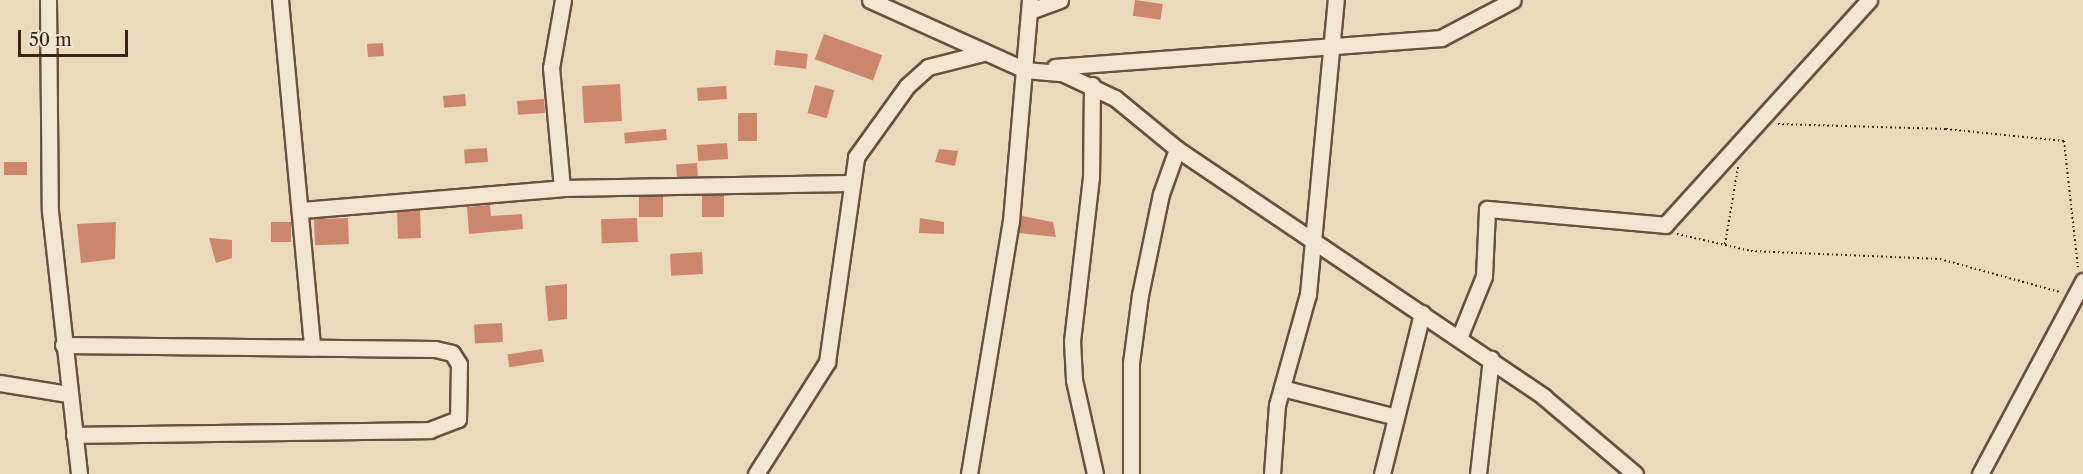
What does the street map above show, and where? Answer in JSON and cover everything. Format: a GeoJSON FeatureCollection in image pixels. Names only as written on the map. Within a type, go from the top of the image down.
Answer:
{"type":"FeatureCollection","features":[{"type":"Feature","properties":{"kind":"street"},"geometry":{"type":"LineString","coordinates":[[48,0],[50,211],[68,394],[79,474]]}},
{"type":"Feature","properties":{"kind":"street"},"geometry":{"type":"LineString","coordinates":[[280,0],[302,210],[312,348]]}},
{"type":"Feature","properties":{"kind":"street"},"geometry":{"type":"LineString","coordinates":[[562,188],[550,68],[563,0]]}},
{"type":"Feature","properties":{"kind":"street"},"geometry":{"type":"LineString","coordinates":[[870,0],[1025,70],[1062,73],[1092,85],[1178,149],[1491,359],[1635,474]]}},
{"type":"Feature","properties":{"kind":"street"},"geometry":{"type":"LineString","coordinates":[[969,474],[1011,221],[1030,5],[1059,0]]}},
{"type":"Feature","properties":{"kind":"street"},"geometry":{"type":"LineString","coordinates":[[1272,474],[1282,388],[1303,321],[1316,240],[1335,46],[1336,0]]}},
{"type":"Feature","properties":{"kind":"street"},"geometry":{"type":"LineString","coordinates":[[1025,70],[1441,39],[1512,0]]}},
{"type":"Feature","properties":{"kind":"street"},"geometry":{"type":"LineString","coordinates":[[1459,338],[1484,276],[1487,209],[1665,225],[1869,0]]}},
{"type":"Feature","properties":{"kind":"street"},"geometry":{"type":"LineString","coordinates":[[756,474],[827,362],[849,183],[856,157],[907,86],[943,60],[983,53]]}},
{"type":"Feature","properties":{"kind":"street"},"geometry":{"type":"LineString","coordinates":[[1092,85],[1091,177],[1072,341],[1074,380],[1095,474]]}},
{"type":"Feature","properties":{"kind":"street"},"geometry":{"type":"LineString","coordinates":[[1131,474],[1131,363],[1140,295],[1161,194],[1178,149]]}},
{"type":"Feature","properties":{"kind":"street"},"geometry":{"type":"LineString","coordinates":[[302,210],[562,188],[849,183]]}},
{"type":"Feature","properties":{"kind":"street"},"geometry":{"type":"LineString","coordinates":[[1980,474],[2080,291]]}},
{"type":"Feature","properties":{"kind":"street"},"geometry":{"type":"LineString","coordinates":[[1382,474],[1394,416],[1422,313]]}},
{"type":"Feature","properties":{"kind":"street"},"geometry":{"type":"LineString","coordinates":[[63,345],[312,348],[452,353],[459,364],[458,419],[452,426],[430,430],[74,435]]}},
{"type":"Feature","properties":{"kind":"street"},"geometry":{"type":"LineString","coordinates":[[1478,474],[1491,359]]}},
{"type":"Feature","properties":{"kind":"street"},"geometry":{"type":"LineString","coordinates":[[0,383],[68,394]]}},
{"type":"Feature","properties":{"kind":"street"},"geometry":{"type":"LineString","coordinates":[[1282,388],[1394,416]]}},
{"type":"Feature","properties":{"kind":"path"},"geometry":{"type":"LineString","coordinates":[[1665,225],[1671,232],[1725,245],[1873,260],[1940,259],[2080,291],[2064,141],[1946,129],[1757,123]]}},
{"type":"Feature","properties":{"kind":"path"},"geometry":{"type":"LineString","coordinates":[[1725,245],[1743,138]]}},
{"type":"Feature","properties":{"kind":"building"},"geometry":{"type":"Polygon","coordinates":[[[1135,0],[1163,4],[1161,20],[1133,16],[1135,0]]]}},
{"type":"Feature","properties":{"kind":"building"},"geometry":{"type":"Polygon","coordinates":[[[824,34],[882,55],[873,81],[815,59],[824,34]]]}},
{"type":"Feature","properties":{"kind":"building"},"geometry":{"type":"Polygon","coordinates":[[[383,43],[384,56],[368,57],[367,44],[383,43]]]}},
{"type":"Feature","properties":{"kind":"building"},"geometry":{"type":"Polygon","coordinates":[[[776,50],[808,54],[806,69],[774,65],[776,50]]]}},
{"type":"Feature","properties":{"kind":"building"},"geometry":{"type":"Polygon","coordinates":[[[620,84],[622,121],[584,123],[582,86],[620,84]]]}},
{"type":"Feature","properties":{"kind":"building"},"geometry":{"type":"Polygon","coordinates":[[[815,85],[834,90],[827,118],[807,113],[815,85]]]}},
{"type":"Feature","properties":{"kind":"building"},"geometry":{"type":"Polygon","coordinates":[[[726,86],[727,99],[698,101],[697,88],[726,86]]]}},
{"type":"Feature","properties":{"kind":"building"},"geometry":{"type":"Polygon","coordinates":[[[465,94],[466,106],[444,108],[443,96],[465,94]]]}},
{"type":"Feature","properties":{"kind":"building"},"geometry":{"type":"Polygon","coordinates":[[[544,99],[545,113],[518,115],[517,101],[544,99]]]}},
{"type":"Feature","properties":{"kind":"building"},"geometry":{"type":"Polygon","coordinates":[[[738,113],[757,113],[757,141],[738,141],[738,113]]]}},
{"type":"Feature","properties":{"kind":"building"},"geometry":{"type":"Polygon","coordinates":[[[666,129],[667,140],[625,144],[624,133],[666,129]]]}},
{"type":"Feature","properties":{"kind":"building"},"geometry":{"type":"Polygon","coordinates":[[[727,143],[728,159],[698,161],[697,145],[727,143]]]}},
{"type":"Feature","properties":{"kind":"building"},"geometry":{"type":"Polygon","coordinates":[[[487,148],[488,162],[465,164],[464,150],[487,148]]]}},
{"type":"Feature","properties":{"kind":"building"},"geometry":{"type":"Polygon","coordinates":[[[939,149],[958,151],[955,166],[935,162],[939,149]]]}},
{"type":"Feature","properties":{"kind":"building"},"geometry":{"type":"Polygon","coordinates":[[[4,162],[27,162],[27,175],[4,175],[4,162]]]}},
{"type":"Feature","properties":{"kind":"building"},"geometry":{"type":"Polygon","coordinates":[[[697,163],[698,176],[677,177],[676,164],[697,163]]]}},
{"type":"Feature","properties":{"kind":"building"},"geometry":{"type":"Polygon","coordinates":[[[702,195],[724,195],[724,217],[702,217],[702,195]]]}},
{"type":"Feature","properties":{"kind":"building"},"geometry":{"type":"Polygon","coordinates":[[[639,196],[663,196],[663,217],[639,217],[639,196]]]}},
{"type":"Feature","properties":{"kind":"building"},"geometry":{"type":"Polygon","coordinates":[[[490,205],[491,216],[522,214],[523,229],[469,234],[467,207],[490,205]]]}},
{"type":"Feature","properties":{"kind":"building"},"geometry":{"type":"Polygon","coordinates":[[[420,211],[421,238],[398,239],[397,212],[420,211]]]}},
{"type":"Feature","properties":{"kind":"building"},"geometry":{"type":"Polygon","coordinates":[[[1022,216],[1053,222],[1056,237],[1019,233],[1022,216]]]}},
{"type":"Feature","properties":{"kind":"building"},"geometry":{"type":"Polygon","coordinates":[[[348,218],[349,244],[315,245],[314,219],[348,218]]]}},
{"type":"Feature","properties":{"kind":"building"},"geometry":{"type":"Polygon","coordinates":[[[637,218],[638,242],[602,243],[601,219],[637,218]]]}},
{"type":"Feature","properties":{"kind":"building"},"geometry":{"type":"Polygon","coordinates":[[[920,218],[944,222],[944,234],[919,233],[920,218]]]}},
{"type":"Feature","properties":{"kind":"building"},"geometry":{"type":"Polygon","coordinates":[[[116,222],[115,259],[81,263],[77,224],[116,222]]]}},
{"type":"Feature","properties":{"kind":"building"},"geometry":{"type":"Polygon","coordinates":[[[271,222],[291,222],[291,242],[271,242],[271,222]]]}},
{"type":"Feature","properties":{"kind":"building"},"geometry":{"type":"Polygon","coordinates":[[[209,238],[232,240],[232,258],[216,263],[209,238]]]}},
{"type":"Feature","properties":{"kind":"building"},"geometry":{"type":"Polygon","coordinates":[[[702,252],[703,274],[671,276],[670,254],[702,252]]]}},
{"type":"Feature","properties":{"kind":"building"},"geometry":{"type":"Polygon","coordinates":[[[567,284],[567,319],[548,321],[545,286],[567,284]]]}},
{"type":"Feature","properties":{"kind":"building"},"geometry":{"type":"Polygon","coordinates":[[[502,323],[503,342],[475,343],[474,324],[502,323]]]}},
{"type":"Feature","properties":{"kind":"building"},"geometry":{"type":"Polygon","coordinates":[[[542,349],[544,362],[509,367],[507,354],[542,349]]]}}]}
